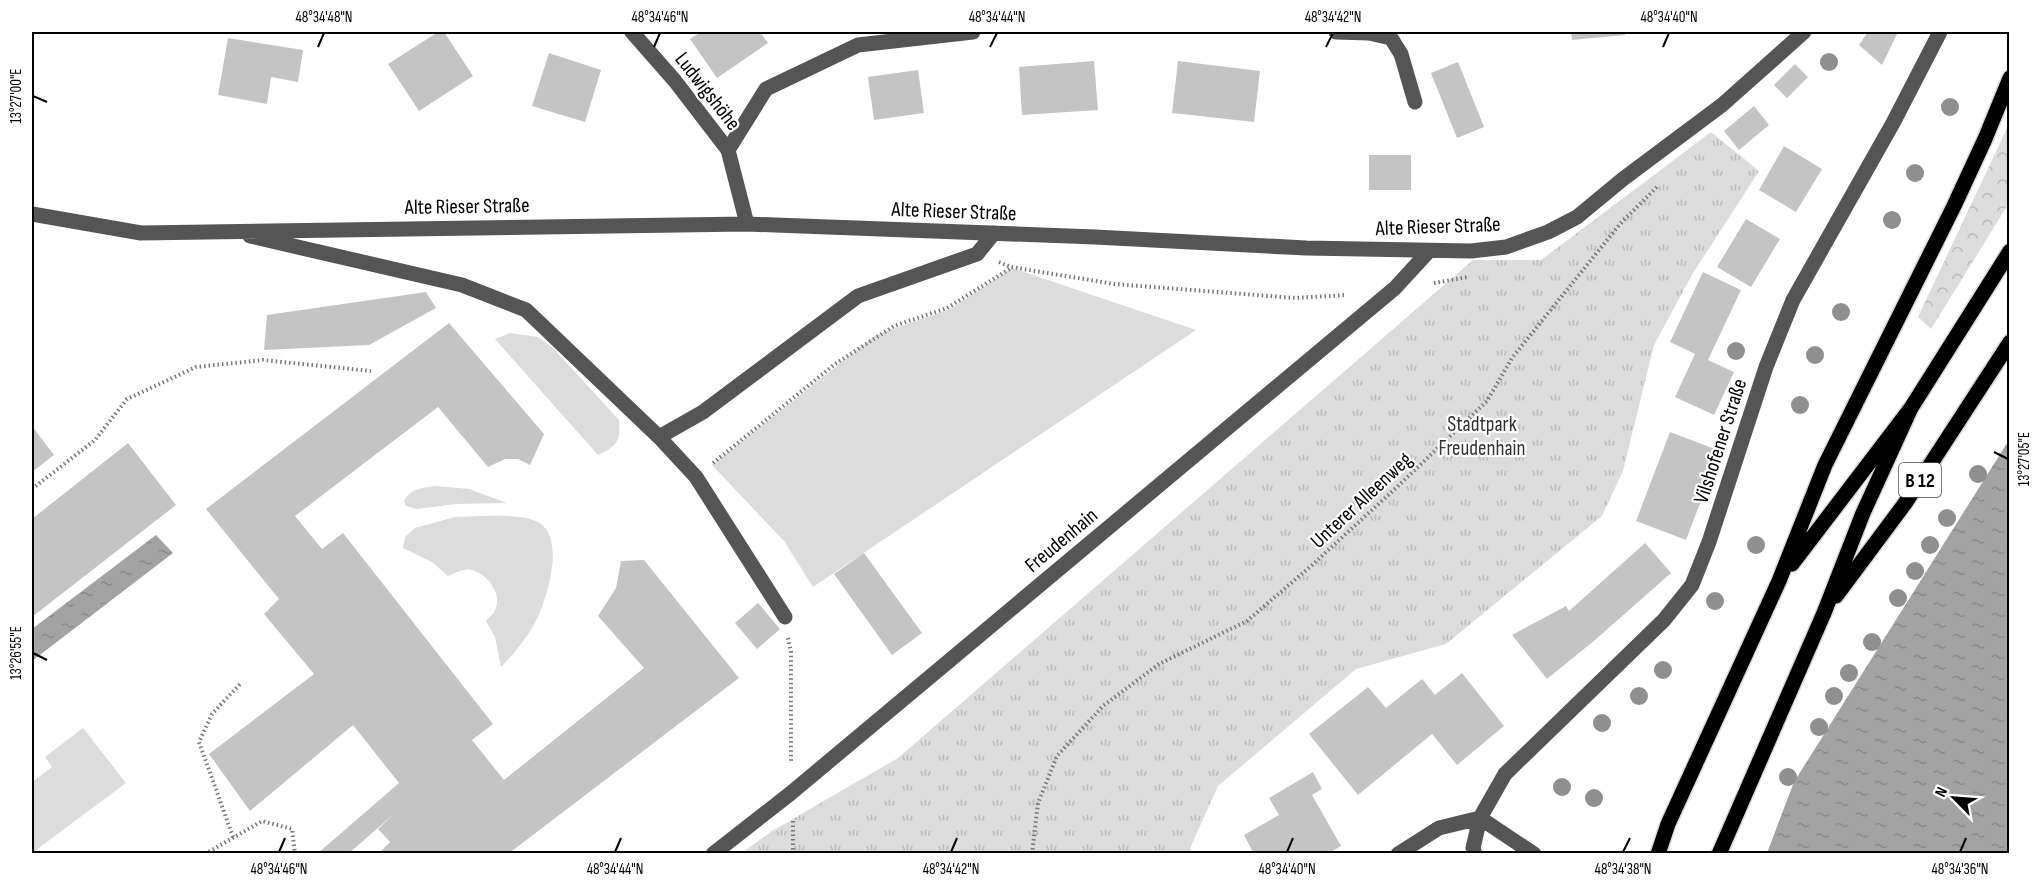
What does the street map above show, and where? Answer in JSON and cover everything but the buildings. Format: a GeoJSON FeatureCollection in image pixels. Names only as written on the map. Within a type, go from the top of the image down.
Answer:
{"type":"FeatureCollection","features":[{"type":"Feature","properties":{"kind":"main road","name":"B 12"},"geometry":{"type":"LineString","coordinates":[[1658,854],[1668,824],[1779,581],[1825,465],[1954,206],[2010,78]]}},
{"type":"Feature","properties":{"kind":"main road","name":"B 12"},"geometry":{"type":"LineString","coordinates":[[1779,581],[1911,408],[2010,251]]}},
{"type":"Feature","properties":{"kind":"main road","name":"B 12"},"geometry":{"type":"LineString","coordinates":[[1824,613],[1906,502],[2010,342]]}},
{"type":"Feature","properties":{"kind":"main road","name":"B 12"},"geometry":{"type":"LineString","coordinates":[[1719,854],[1824,613],[1863,513],[1911,408]]}},
{"type":"Feature","properties":{"kind":"street","name":"Ludwigshöhe"},"geometry":{"type":"LineString","coordinates":[[632,32],[675,81],[728,150],[747,224]]}},
{"type":"Feature","properties":{"kind":"street","name":"Ludwigshöhe"},"geometry":{"type":"LineString","coordinates":[[728,150],[766,89],[858,45],[973,32]]}},
{"type":"Feature","properties":{"kind":"street"},"geometry":{"type":"LineString","coordinates":[[1336,32],[1369,33],[1391,38],[1401,54],[1415,102]]}},
{"type":"Feature","properties":{"kind":"street","name":"Alte Rieser Straße"},"geometry":{"type":"LineString","coordinates":[[32,214],[141,233],[747,224],[1306,248],[1471,251],[1506,247],[1548,232],[1577,217],[1623,179],[1722,105],[1804,32]]}},
{"type":"Feature","properties":{"kind":"street","name":"Vilshofener Straße"},"geometry":{"type":"LineString","coordinates":[[1475,854],[1473,848],[1480,818],[1505,774],[1664,620],[1692,585],[1709,542],[1766,367],[1793,300],[1893,123],[1940,32]]}},
{"type":"Feature","properties":{"kind":"street"},"geometry":{"type":"LineString","coordinates":[[227,231],[462,285],[526,310],[659,437],[696,477],[785,617]]}},
{"type":"Feature","properties":{"kind":"street"},"geometry":{"type":"LineString","coordinates":[[659,437],[703,412],[858,296],[977,254],[994,233]]}},
{"type":"Feature","properties":{"kind":"street","name":"Freudenhain"},"geometry":{"type":"LineString","coordinates":[[713,854],[791,794],[1395,288],[1429,251]]}},
{"type":"Feature","properties":{"kind":"street"},"geometry":{"type":"LineString","coordinates":[[1398,854],[1438,828],[1480,818],[1534,854]]}},
{"type":"Feature","properties":{"kind":"path","name":"Unterer Alleenweg"},"geometry":{"type":"LineString","coordinates":[[1032,854],[1038,803],[1057,756],[1102,706],[1159,664],[1247,621],[1397,488],[1487,401],[1512,358],[1620,224],[1661,183]]}},
{"type":"Feature","properties":{"kind":"path"},"geometry":{"type":"LineString","coordinates":[[977,254],[1011,267],[1114,284],[1295,298],[1328,297]]}},
{"type":"Feature","properties":{"kind":"path"},"geometry":{"type":"LineString","coordinates":[[696,477],[777,410],[855,351],[894,326],[947,308],[1011,267]]}},
{"type":"Feature","properties":{"kind":"path"},"geometry":{"type":"LineString","coordinates":[[32,489],[95,440],[127,399],[196,367],[262,360],[371,371]]}},
{"type":"Feature","properties":{"kind":"path"},"geometry":{"type":"LineString","coordinates":[[785,617],[791,652],[791,794]]}},
{"type":"Feature","properties":{"kind":"path"},"geometry":{"type":"LineString","coordinates":[[233,837],[199,742],[212,714],[240,684]]}},
{"type":"Feature","properties":{"kind":"path"},"geometry":{"type":"LineString","coordinates":[[205,854],[262,821],[292,829],[295,854]]}},
{"type":"Feature","properties":{"kind":"green space"},"geometry":{"type":"Polygon","coordinates":[[[2009,124],[2009,203],[1931,329],[1918,317],[2009,124]]]}},
{"type":"Feature","properties":{"kind":"green space","name":"Stadtpark Freudenhain"},"geometry":{"type":"Polygon","coordinates":[[[1711,132],[1759,171],[1693,273],[1654,345],[1623,471],[1602,516],[1446,644],[1356,669],[1218,786],[1190,848],[1193,853],[742,853],[772,831],[898,758],[1473,260],[1541,260],[1711,132]]]}},
{"type":"Feature","properties":{"kind":"green space"},"geometry":{"type":"Polygon","coordinates":[[[1012,268],[1196,330],[813,587],[784,541],[712,465],[876,335],[950,309],[1012,268]]]}},
{"type":"Feature","properties":{"kind":"green space"},"geometry":{"type":"Polygon","coordinates":[[[510,333],[538,337],[554,349],[619,420],[619,433],[614,446],[598,455],[495,339],[510,333]]]}},
{"type":"Feature","properties":{"kind":"green space"},"geometry":{"type":"Polygon","coordinates":[[[436,486],[469,489],[507,503],[456,504],[417,509],[406,506],[404,501],[414,491],[436,486]]]}},
{"type":"Feature","properties":{"kind":"green space"},"geometry":{"type":"Polygon","coordinates":[[[455,517],[524,518],[544,526],[550,537],[553,550],[550,580],[537,619],[501,667],[495,637],[486,621],[497,604],[495,591],[488,580],[477,572],[468,570],[448,576],[432,562],[403,548],[405,537],[415,528],[455,517]]]}},
{"type":"Feature","properties":{"kind":"green space"},"geometry":{"type":"Polygon","coordinates":[[[83,728],[126,783],[32,853],[32,782],[52,767],[45,757],[83,728]]]}},
{"type":"Feature","properties":{"kind":"water"},"geometry":{"type":"Polygon","coordinates":[[[2009,440],[2009,853],[1767,853],[1794,782],[2009,440]]]}},
{"type":"Feature","properties":{"kind":"water"},"geometry":{"type":"Polygon","coordinates":[[[156,535],[173,553],[32,661],[32,629],[156,535]]]}}]}
